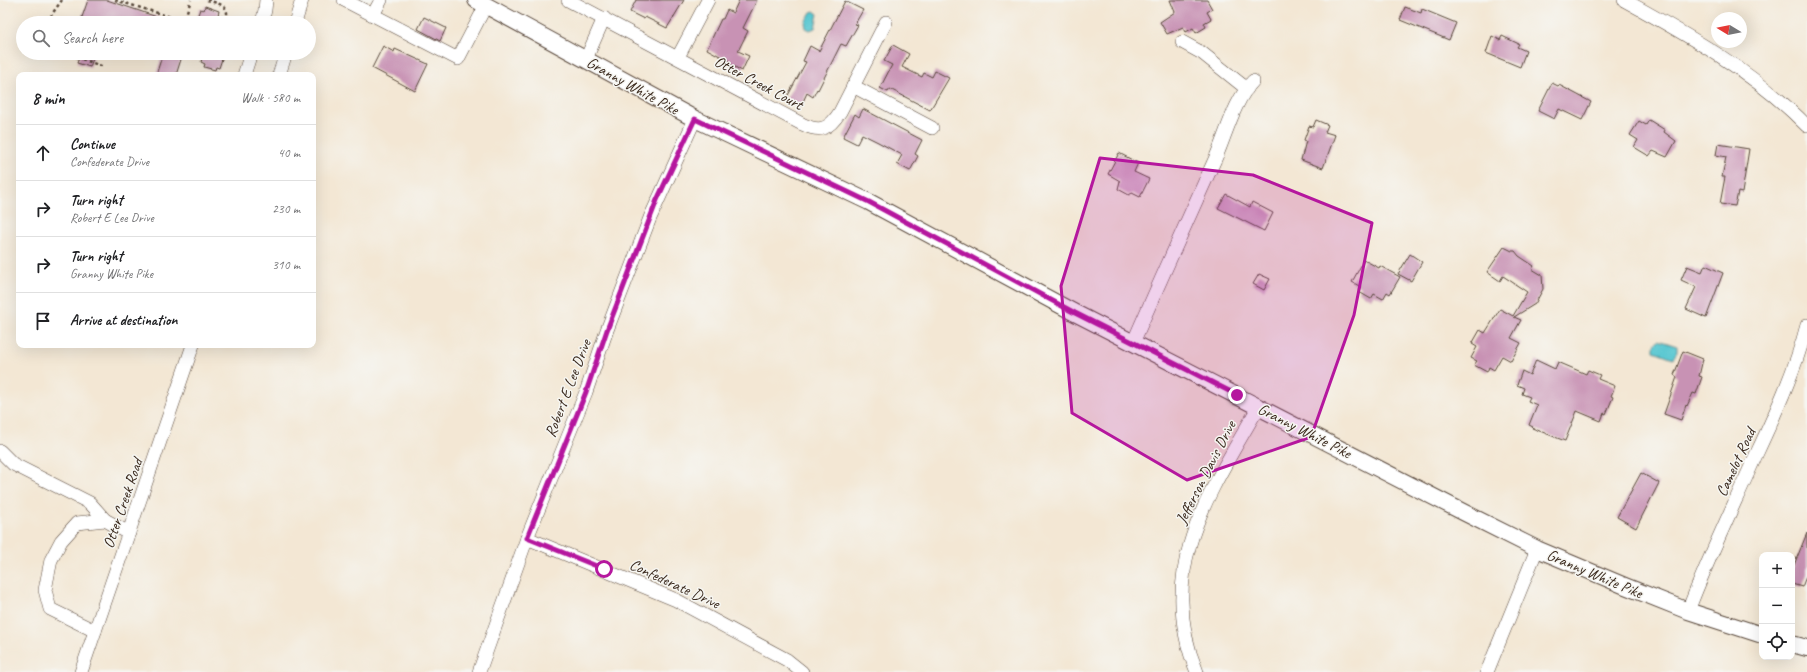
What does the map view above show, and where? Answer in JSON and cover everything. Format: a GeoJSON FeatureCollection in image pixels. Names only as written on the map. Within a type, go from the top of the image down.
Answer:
{"type":"FeatureCollection","features":[{"type":"Feature","properties":{"kind":"main road","name":"Granny White Pike"},"geometry":{"type":"LineString","coordinates":[[481,3],[586,58],[695,119],[869,202],[1133,343],[1537,549],[1688,611],[1759,633]]}},
{"type":"Feature","properties":{"kind":"main road"},"geometry":{"type":"LineString","coordinates":[[1795,645],[1807,648]]}},
{"type":"Feature","properties":{"kind":"street"},"geometry":{"type":"LineString","coordinates":[[264,16],[266,0]]}},
{"type":"Feature","properties":{"kind":"street"},"geometry":{"type":"LineString","coordinates":[[297,16],[302,0]]}},
{"type":"Feature","properties":{"kind":"street"},"geometry":{"type":"LineString","coordinates":[[344,0],[458,59],[481,3]]}},
{"type":"Feature","properties":{"kind":"street"},"geometry":{"type":"LineString","coordinates":[[373,16],[381,0]]}},
{"type":"Feature","properties":{"kind":"street","name":"Otter Creek Court"},"geometry":{"type":"LineString","coordinates":[[568,0],[802,124],[817,129],[825,128],[835,119],[886,22]]}},
{"type":"Feature","properties":{"kind":"street"},"geometry":{"type":"LineString","coordinates":[[678,57],[708,0]]}},
{"type":"Feature","properties":{"kind":"street"},"geometry":{"type":"LineString","coordinates":[[1624,0],[1665,22],[1743,70],[1779,99],[1807,126]]}},
{"type":"Feature","properties":{"kind":"street"},"geometry":{"type":"LineString","coordinates":[[586,58],[604,18]]}},
{"type":"Feature","properties":{"kind":"street"},"geometry":{"type":"LineString","coordinates":[[1133,343],[1237,106],[1250,85],[1202,53],[1182,42]]}},
{"type":"Feature","properties":{"kind":"street"},"geometry":{"type":"LineString","coordinates":[[245,72],[249,60]]}},
{"type":"Feature","properties":{"kind":"street"},"geometry":{"type":"LineString","coordinates":[[280,72],[284,60]]}},
{"type":"Feature","properties":{"kind":"street"},"geometry":{"type":"LineString","coordinates":[[853,86],[932,128]]}},
{"type":"Feature","properties":{"kind":"street","name":"Robert E Lee Drive"},"geometry":{"type":"LineString","coordinates":[[479,672],[527,538],[586,392],[610,322],[657,200],[695,119]]}},
{"type":"Feature","properties":{"kind":"street","name":"Camelot Road"},"geometry":{"type":"LineString","coordinates":[[1688,611],[1704,569],[1785,392],[1798,357],[1807,325]]}},
{"type":"Feature","properties":{"kind":"street","name":"Otter Creek Road"},"geometry":{"type":"LineString","coordinates":[[81,672],[192,348]]}},
{"type":"Feature","properties":{"kind":"street","name":"Jefferson Davis Drive"},"geometry":{"type":"LineString","coordinates":[[1197,672],[1191,659],[1181,616],[1181,588],[1183,572],[1192,532],[1222,470],[1259,406]]}},
{"type":"Feature","properties":{"kind":"street"},"geometry":{"type":"LineString","coordinates":[[0,451],[12,464],[90,503],[105,520],[129,533]]}},
{"type":"Feature","properties":{"kind":"street"},"geometry":{"type":"LineString","coordinates":[[95,631],[50,609],[45,590],[51,560],[61,540],[77,523],[105,520]]}},
{"type":"Feature","properties":{"kind":"street","name":"Confederate Drive"},"geometry":{"type":"LineString","coordinates":[[527,538],[676,600],[787,660],[802,672]]}},
{"type":"Feature","properties":{"kind":"street"},"geometry":{"type":"LineString","coordinates":[[1487,672],[1537,549]]}},
{"type":"Feature","properties":{"kind":"path"},"geometry":{"type":"LineString","coordinates":[[51,16],[62,0]]}},
{"type":"Feature","properties":{"kind":"path"},"geometry":{"type":"LineString","coordinates":[[116,0],[165,16]]}},
{"type":"Feature","properties":{"kind":"path"},"geometry":{"type":"LineString","coordinates":[[185,16],[191,0]]}},
{"type":"Feature","properties":{"kind":"path"},"geometry":{"type":"LineString","coordinates":[[208,0],[226,8],[228,16]]}},
{"type":"Feature","properties":{"kind":"path"},"geometry":{"type":"LineString","coordinates":[[84,60],[104,67]]}},
{"type":"Feature","properties":{"kind":"highlighted area"},"geometry":{"type":"Polygon","coordinates":[[[1100,158],[1253,175],[1372,223],[1354,315],[1311,437],[1187,480],[1072,413],[1061,286],[1100,158]]]}},
{"type":"Feature","properties":{"kind":"water"},"geometry":{"type":"Polygon","coordinates":[[[814,11],[818,14],[815,28],[810,30],[806,28],[805,22],[811,12],[814,11]]]}},
{"type":"Feature","properties":{"kind":"water"},"geometry":{"type":"Polygon","coordinates":[[[1658,340],[1677,346],[1677,352],[1673,358],[1654,351],[1654,346],[1658,340]]]}},
{"type":"Feature","properties":{"kind":"building"},"geometry":{"type":"Polygon","coordinates":[[[88,0],[107,0],[154,16],[82,16],[88,0]]]}},
{"type":"Feature","properties":{"kind":"building"},"geometry":{"type":"Polygon","coordinates":[[[636,0],[684,0],[667,28],[645,17],[644,19],[630,12],[636,0]]]}},
{"type":"Feature","properties":{"kind":"building"},"geometry":{"type":"Polygon","coordinates":[[[739,0],[757,0],[743,28],[748,31],[738,51],[749,56],[742,71],[728,63],[729,61],[707,49],[721,19],[723,19],[727,10],[733,13],[739,0]]]}},
{"type":"Feature","properties":{"kind":"building"},"geometry":{"type":"Polygon","coordinates":[[[1170,0],[1207,0],[1212,9],[1207,12],[1211,19],[1204,23],[1206,27],[1196,33],[1193,28],[1186,32],[1183,27],[1167,34],[1160,22],[1175,12],[1170,0]]]}},
{"type":"Feature","properties":{"kind":"building"},"geometry":{"type":"Polygon","coordinates":[[[845,1],[863,10],[855,24],[858,25],[846,46],[841,44],[813,97],[807,93],[801,106],[786,99],[806,62],[803,61],[810,46],[819,51],[845,1]]]}},
{"type":"Feature","properties":{"kind":"building"},"geometry":{"type":"Polygon","coordinates":[[[205,6],[219,11],[218,15],[221,16],[198,16],[200,9],[204,10],[205,6]]]}},
{"type":"Feature","properties":{"kind":"building"},"geometry":{"type":"Polygon","coordinates":[[[1405,7],[1421,13],[1422,9],[1456,23],[1449,40],[1400,20],[1405,7]]]}},
{"type":"Feature","properties":{"kind":"building"},"geometry":{"type":"Polygon","coordinates":[[[424,17],[446,28],[440,41],[418,29],[424,17]]]}},
{"type":"Feature","properties":{"kind":"building"},"geometry":{"type":"Polygon","coordinates":[[[1492,36],[1500,40],[1502,36],[1519,44],[1517,47],[1526,51],[1520,67],[1486,53],[1492,36]]]}},
{"type":"Feature","properties":{"kind":"building"},"geometry":{"type":"Polygon","coordinates":[[[893,45],[909,54],[902,67],[922,77],[924,73],[932,77],[935,71],[949,78],[930,110],[890,89],[888,92],[880,88],[892,65],[884,61],[893,45]]]}},
{"type":"Feature","properties":{"kind":"building"},"geometry":{"type":"Polygon","coordinates":[[[383,46],[394,52],[395,49],[428,64],[415,91],[372,68],[383,46]]]}},
{"type":"Feature","properties":{"kind":"building"},"geometry":{"type":"Polygon","coordinates":[[[78,60],[92,60],[90,67],[77,63],[78,60]]]}},
{"type":"Feature","properties":{"kind":"building"},"geometry":{"type":"Polygon","coordinates":[[[161,60],[181,60],[177,72],[157,72],[161,60]]]}},
{"type":"Feature","properties":{"kind":"building"},"geometry":{"type":"Polygon","coordinates":[[[202,60],[222,60],[219,68],[216,67],[215,70],[204,67],[205,64],[201,62],[202,60]]]}},
{"type":"Feature","properties":{"kind":"building"},"geometry":{"type":"Polygon","coordinates":[[[1552,83],[1558,86],[1559,85],[1591,102],[1582,120],[1559,109],[1554,119],[1538,111],[1552,83]]]}},
{"type":"Feature","properties":{"kind":"building"},"geometry":{"type":"Polygon","coordinates":[[[863,109],[922,140],[915,154],[918,156],[910,171],[897,164],[902,155],[878,142],[862,134],[857,144],[843,137],[855,114],[859,117],[863,109]]]}},
{"type":"Feature","properties":{"kind":"building"},"geometry":{"type":"Polygon","coordinates":[[[1316,120],[1328,125],[1325,132],[1335,135],[1323,168],[1301,160],[1306,141],[1304,140],[1309,126],[1313,127],[1316,120]]]}},
{"type":"Feature","properties":{"kind":"building"},"geometry":{"type":"Polygon","coordinates":[[[1649,120],[1665,130],[1664,132],[1676,141],[1667,157],[1653,151],[1649,156],[1634,147],[1638,140],[1630,135],[1639,121],[1646,125],[1649,120]]]}},
{"type":"Feature","properties":{"kind":"building"},"geometry":{"type":"Polygon","coordinates":[[[1718,144],[1749,149],[1742,193],[1738,192],[1735,206],[1720,204],[1725,177],[1722,177],[1726,157],[1716,155],[1718,144]]]}},
{"type":"Feature","properties":{"kind":"building"},"geometry":{"type":"Polygon","coordinates":[[[1119,153],[1138,163],[1134,172],[1149,179],[1140,197],[1132,193],[1129,195],[1118,189],[1120,181],[1108,174],[1119,153]]]}},
{"type":"Feature","properties":{"kind":"building"},"geometry":{"type":"Polygon","coordinates":[[[1226,194],[1250,207],[1252,202],[1273,213],[1264,231],[1218,208],[1226,194]]]}},
{"type":"Feature","properties":{"kind":"building"},"geometry":{"type":"Polygon","coordinates":[[[1504,247],[1515,251],[1519,256],[1534,266],[1532,269],[1542,275],[1543,289],[1535,304],[1514,317],[1521,320],[1511,338],[1521,343],[1511,361],[1502,356],[1494,370],[1489,367],[1487,372],[1474,365],[1477,361],[1471,358],[1477,347],[1472,344],[1480,330],[1485,333],[1500,309],[1513,316],[1527,292],[1503,276],[1500,281],[1487,272],[1504,247]]]}},
{"type":"Feature","properties":{"kind":"building"},"geometry":{"type":"Polygon","coordinates":[[[1410,254],[1422,262],[1411,281],[1398,274],[1410,254]]]}},
{"type":"Feature","properties":{"kind":"building"},"geometry":{"type":"Polygon","coordinates":[[[1364,260],[1379,268],[1380,266],[1400,277],[1390,294],[1387,292],[1383,299],[1374,294],[1371,299],[1359,292],[1361,287],[1352,282],[1364,260]]]}},
{"type":"Feature","properties":{"kind":"building"},"geometry":{"type":"Polygon","coordinates":[[[1705,265],[1723,273],[1706,318],[1686,309],[1696,287],[1681,280],[1687,266],[1702,272],[1705,265]]]}},
{"type":"Feature","properties":{"kind":"building"},"geometry":{"type":"Polygon","coordinates":[[[1259,274],[1270,279],[1264,290],[1253,284],[1259,274]]]}},
{"type":"Feature","properties":{"kind":"building"},"geometry":{"type":"Polygon","coordinates":[[[1683,351],[1703,359],[1699,376],[1702,377],[1696,394],[1693,393],[1687,406],[1686,405],[1681,420],[1664,414],[1677,377],[1674,375],[1683,351]]]}},
{"type":"Feature","properties":{"kind":"building"},"geometry":{"type":"Polygon","coordinates":[[[1536,360],[1555,369],[1558,362],[1586,374],[1588,370],[1600,375],[1598,379],[1615,386],[1611,396],[1613,397],[1606,414],[1604,413],[1601,421],[1577,411],[1565,441],[1532,428],[1533,427],[1529,425],[1537,405],[1528,401],[1530,397],[1522,394],[1524,388],[1517,385],[1522,371],[1530,375],[1536,360]]]}},
{"type":"Feature","properties":{"kind":"building"},"geometry":{"type":"Polygon","coordinates":[[[1641,473],[1659,483],[1636,528],[1617,517],[1641,473]]]}},
{"type":"Feature","properties":{"kind":"building"},"geometry":{"type":"Polygon","coordinates":[[[1807,533],[1807,574],[1802,587],[1795,585],[1795,563],[1807,533]]]}},
{"type":"Feature","properties":{"kind":"route"},"geometry":{"type":"LineString","coordinates":[[604,569],[527,538],[586,392],[607,330],[657,200],[695,119],[869,202],[1075,313],[1237,395]]}}]}
